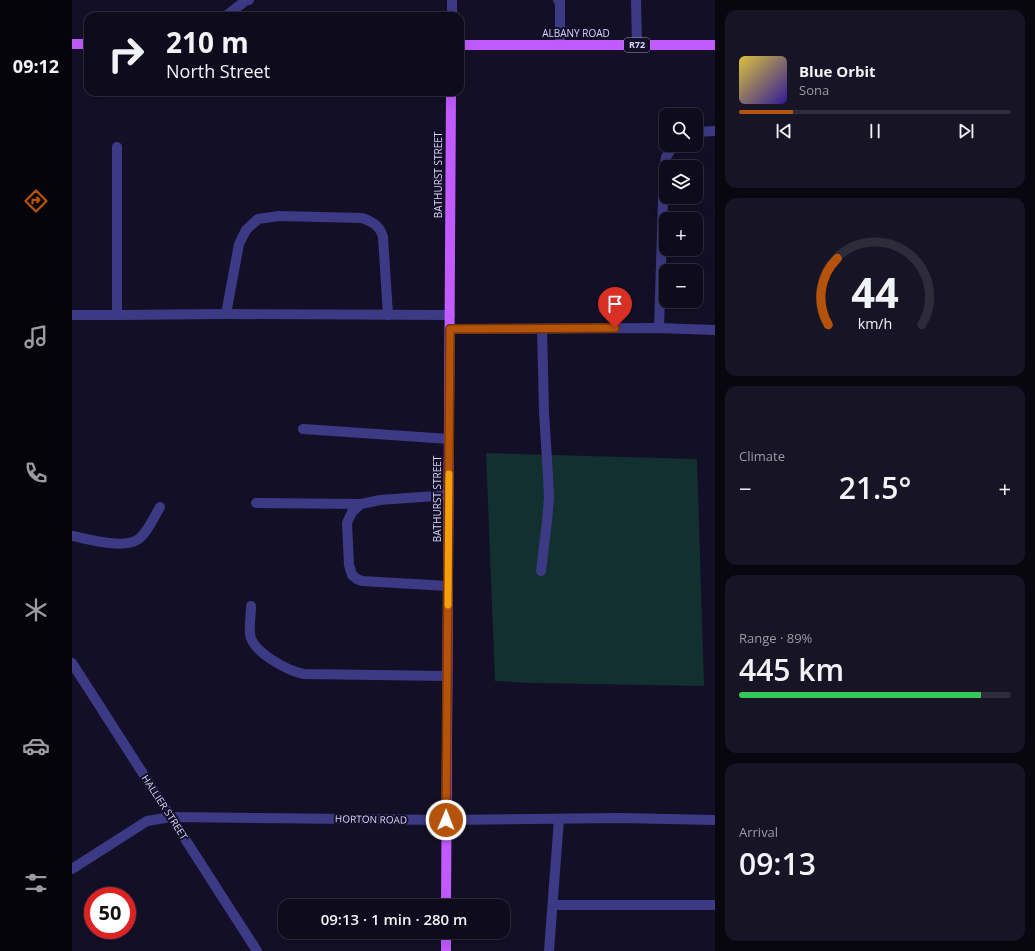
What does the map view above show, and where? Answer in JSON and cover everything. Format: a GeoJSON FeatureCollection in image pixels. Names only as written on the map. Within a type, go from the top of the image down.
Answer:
{"type":"FeatureCollection","features":[{"type":"Feature","properties":{"kind":"main road"},"geometry":{"type":"LineString","coordinates":[[72,44],[84,44]]}},
{"type":"Feature","properties":{"kind":"main road","name":"ALBANY ROAD"},"geometry":{"type":"LineString","coordinates":[[464,45],[715,45]]}},
{"type":"Feature","properties":{"kind":"main road","name":"BATHURST STREET"},"geometry":{"type":"LineString","coordinates":[[446,899],[451,96]]}},
{"type":"Feature","properties":{"kind":"main road"},"geometry":{"type":"LineString","coordinates":[[446,939],[446,951]]}},
{"type":"Feature","properties":{"kind":"street"},"geometry":{"type":"LineString","coordinates":[[231,12],[249,0]]}},
{"type":"Feature","properties":{"kind":"street"},"geometry":{"type":"LineString","coordinates":[[452,0],[452,12]]}},
{"type":"Feature","properties":{"kind":"street"},"geometry":{"type":"LineString","coordinates":[[558,0],[560,1],[560,45]]}},
{"type":"Feature","properties":{"kind":"street"},"geometry":{"type":"LineString","coordinates":[[636,0],[637,45]]}},
{"type":"Feature","properties":{"kind":"street"},"geometry":{"type":"LineString","coordinates":[[703,132],[715,131]]}},
{"type":"Feature","properties":{"kind":"street"},"geometry":{"type":"LineString","coordinates":[[117,147],[117,315]]}},
{"type":"Feature","properties":{"kind":"street"},"geometry":{"type":"LineString","coordinates":[[659,328],[664,169],[666,157],[669,152]]}},
{"type":"Feature","properties":{"kind":"street"},"geometry":{"type":"LineString","coordinates":[[226,314],[239,244],[246,230],[258,220],[278,216],[362,218],[378,227],[382,231],[383,237],[388,315]]}},
{"type":"Feature","properties":{"kind":"street"},"geometry":{"type":"LineString","coordinates":[[72,315],[450,315]]}},
{"type":"Feature","properties":{"kind":"street"},"geometry":{"type":"LineString","coordinates":[[450,329],[659,328],[715,330]]}},
{"type":"Feature","properties":{"kind":"street"},"geometry":{"type":"LineString","coordinates":[[541,570],[548,521],[548,476],[544,412],[542,329]]}},
{"type":"Feature","properties":{"kind":"street"},"geometry":{"type":"LineString","coordinates":[[303,429],[449,440]]}},
{"type":"Feature","properties":{"kind":"street"},"geometry":{"type":"LineString","coordinates":[[256,503],[361,504],[380,500],[449,495]]}},
{"type":"Feature","properties":{"kind":"street"},"geometry":{"type":"LineString","coordinates":[[361,504],[352,512],[347,523],[349,565],[352,575],[362,581],[448,586]]}},
{"type":"Feature","properties":{"kind":"street"},"geometry":{"type":"LineString","coordinates":[[72,536],[114,544],[128,544],[137,540],[144,533],[160,507]]}},
{"type":"Feature","properties":{"kind":"street"},"geometry":{"type":"LineString","coordinates":[[251,606],[251,639],[261,651],[287,669],[297,673],[447,676]]}},
{"type":"Feature","properties":{"kind":"street","name":"HALLIER STREET"},"geometry":{"type":"LineString","coordinates":[[72,663],[257,951]]}},
{"type":"Feature","properties":{"kind":"street","name":"HORTON ROAD"},"geometry":{"type":"LineString","coordinates":[[72,869],[147,821],[171,817],[446,820],[620,818],[715,820]]}},
{"type":"Feature","properties":{"kind":"street"},"geometry":{"type":"LineString","coordinates":[[549,951],[559,819]]}},
{"type":"Feature","properties":{"kind":"street"},"geometry":{"type":"LineString","coordinates":[[553,905],[715,904]]}},
{"type":"Feature","properties":{"kind":"green space"},"geometry":{"type":"Polygon","coordinates":[[[486,453],[697,459],[704,686],[495,681],[486,453]]]}},
{"type":"Feature","properties":{"kind":"slow traffic"},"geometry":{"type":"LineString","coordinates":[[448,605],[449,474]]}},
{"type":"Feature","properties":{"kind":"route"},"geometry":{"type":"LineString","coordinates":[[446,820],[450,329],[615,328]]}}]}
